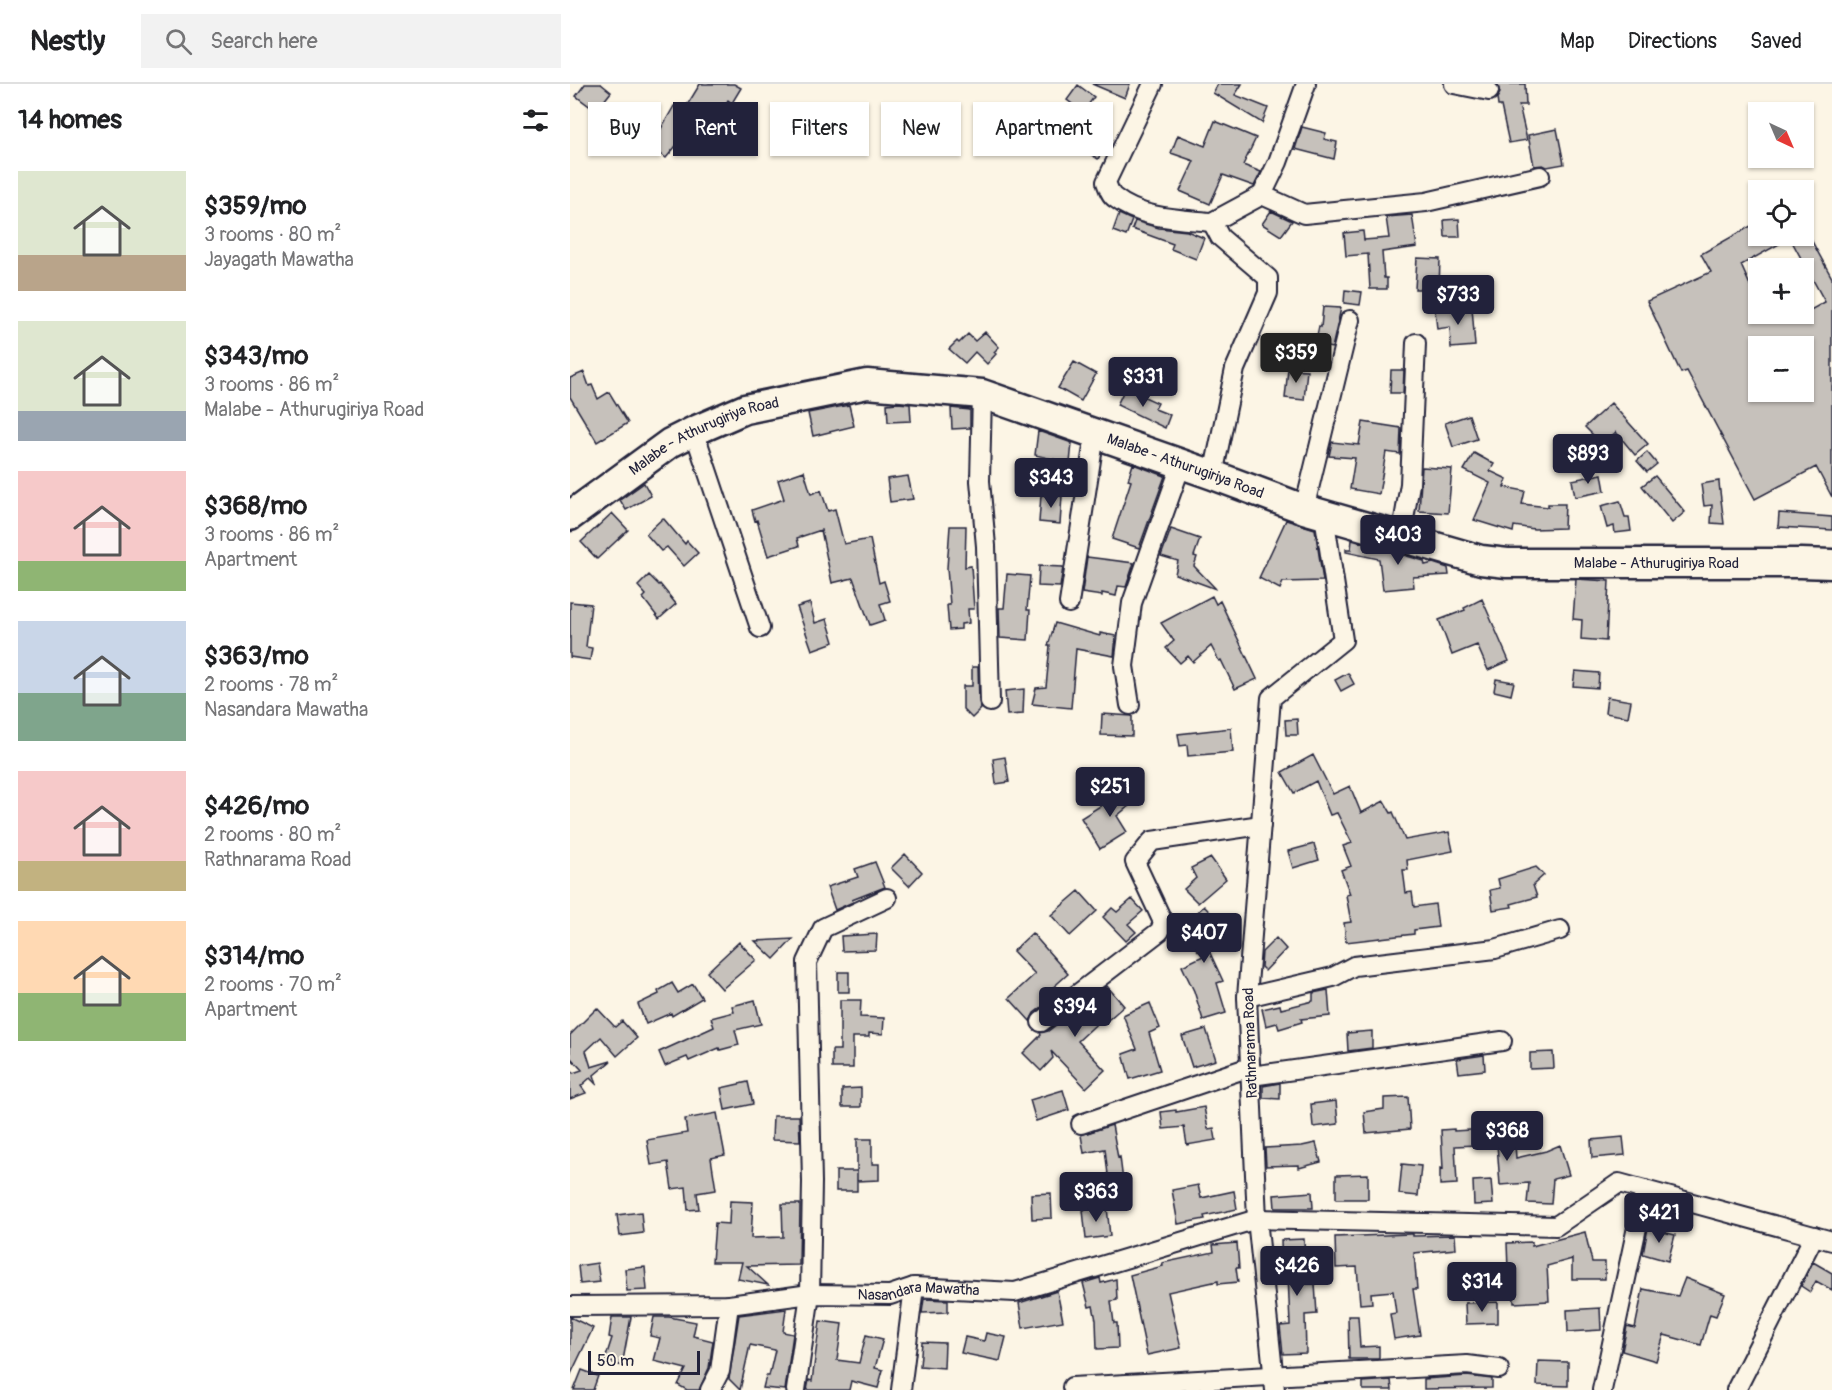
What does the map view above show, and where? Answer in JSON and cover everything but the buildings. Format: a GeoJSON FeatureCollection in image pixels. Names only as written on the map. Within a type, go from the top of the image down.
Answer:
{"type":"FeatureCollection","features":[{"type":"Feature","properties":{"kind":"main road","name":"Malabe - Athurugiriya Road"},"geometry":{"type":"LineString","coordinates":[[570,516],[670,443],[694,431],[745,409],[867,384],[982,394],[1314,512],[1481,560],[1507,563],[1832,564]]}},
{"type":"Feature","properties":{"kind":"street"},"geometry":{"type":"LineString","coordinates":[[1153,84],[1106,182],[1113,197],[1136,210],[1165,217],[1212,222],[1262,195],[1278,162],[1306,84]]}},
{"type":"Feature","properties":{"kind":"street"},"geometry":{"type":"LineString","coordinates":[[1454,84],[1489,90]]}},
{"type":"Feature","properties":{"kind":"street"},"geometry":{"type":"LineString","coordinates":[[1262,195],[1304,214],[1426,202],[1540,176]]}},
{"type":"Feature","properties":{"kind":"street"},"geometry":{"type":"LineString","coordinates":[[1212,222],[1220,237],[1268,278],[1268,293],[1235,369],[1214,475]]}},
{"type":"Feature","properties":{"kind":"street"},"geometry":{"type":"LineString","coordinates":[[1314,512],[1350,320]]}},
{"type":"Feature","properties":{"kind":"street"},"geometry":{"type":"LineString","coordinates":[[1401,537],[1410,484],[1416,343]]}},
{"type":"Feature","properties":{"kind":"street"},"geometry":{"type":"LineString","coordinates":[[982,394],[980,481],[986,546],[990,702]]}},
{"type":"Feature","properties":{"kind":"street"},"geometry":{"type":"LineString","coordinates":[[694,431],[760,628]]}},
{"type":"Feature","properties":{"kind":"street"},"geometry":{"type":"LineString","coordinates":[[1069,603],[1095,434]]}},
{"type":"Feature","properties":{"kind":"street"},"geometry":{"type":"LineString","coordinates":[[1130,705],[1124,666],[1132,603],[1181,465]]}},
{"type":"Feature","properties":{"kind":"street","name":"Rathnarama Road"},"geometry":{"type":"LineString","coordinates":[[1275,1383],[1257,1219],[1247,997],[1271,698],[1343,640],[1314,512]]}},
{"type":"Feature","properties":{"kind":"street"},"geometry":{"type":"LineString","coordinates":[[1041,1022],[1160,931],[1163,922],[1134,862],[1152,841],[1261,825]]}},
{"type":"Feature","properties":{"kind":"street"},"geometry":{"type":"LineString","coordinates":[[796,1390],[810,1294],[812,1182],[807,962],[823,928],[887,898]]}},
{"type":"Feature","properties":{"kind":"street"},"geometry":{"type":"LineString","coordinates":[[1247,997],[1333,977],[1354,966],[1496,949],[1560,930]]}},
{"type":"Feature","properties":{"kind":"street"},"geometry":{"type":"LineString","coordinates":[[1081,1124],[1250,1071],[1502,1041]]}},
{"type":"Feature","properties":{"kind":"street","name":"Nasandara Mawatha"},"geometry":{"type":"LineString","coordinates":[[570,1306],[729,1305],[810,1294],[890,1294],[914,1287],[1016,1292],[1257,1219],[1556,1226],[1620,1183],[1832,1241]]}},
{"type":"Feature","properties":{"kind":"street"},"geometry":{"type":"LineString","coordinates":[[1602,1390],[1645,1190]]}},
{"type":"Feature","properties":{"kind":"street"},"geometry":{"type":"LineString","coordinates":[[1736,1390],[1814,1236]]}},
{"type":"Feature","properties":{"kind":"street"},"geometry":{"type":"LineString","coordinates":[[900,1390],[914,1287]]}},
{"type":"Feature","properties":{"kind":"street"},"geometry":{"type":"LineString","coordinates":[[710,1390],[720,1371],[729,1305]]}},
{"type":"Feature","properties":{"kind":"street"},"geometry":{"type":"LineString","coordinates":[[1072,1387],[1275,1383],[1467,1365],[1499,1369]]}}]}
